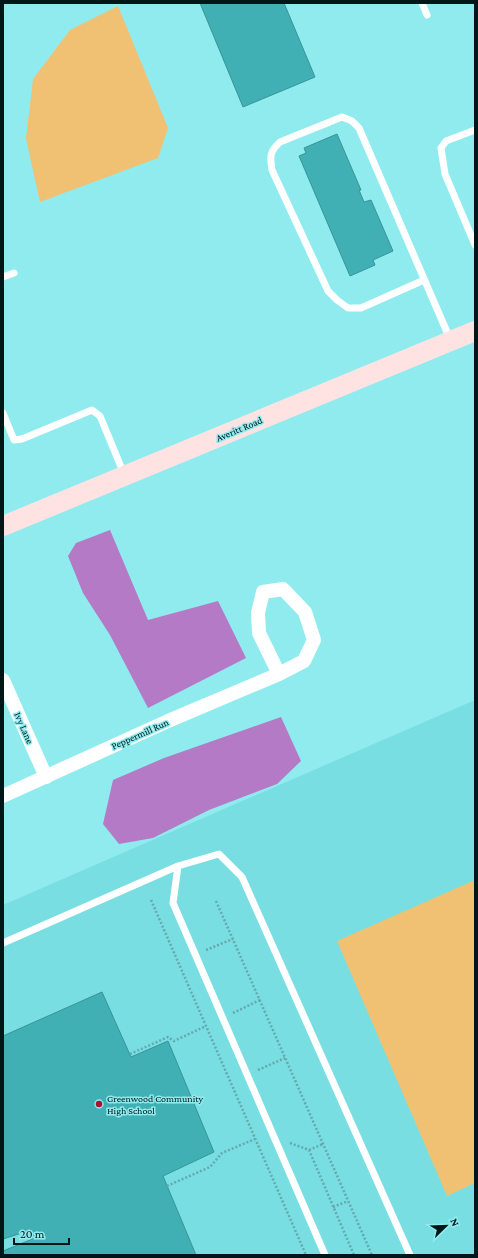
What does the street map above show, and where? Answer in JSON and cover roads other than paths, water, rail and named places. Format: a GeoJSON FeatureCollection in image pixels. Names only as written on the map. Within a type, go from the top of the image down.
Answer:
{"type":"FeatureCollection","features":[{"type":"Feature","properties":{"kind":"street","name":"Averitt Road"},"geometry":{"type":"LineString","coordinates":[[3,526],[475,331]]}},
{"type":"Feature","properties":{"kind":"street","name":"Peppermill Run"},"geometry":{"type":"LineString","coordinates":[[3,796],[168,721],[279,674],[304,661],[314,640],[305,612],[283,589],[263,592],[258,613],[259,633],[279,674]]}},
{"type":"Feature","properties":{"kind":"street","name":"Ivy Lane"},"geometry":{"type":"LineString","coordinates":[[3,680],[46,776]]}},
{"type":"Feature","properties":{"kind":"lane"},"geometry":{"type":"LineString","coordinates":[[422,3],[427,15]]}},
{"type":"Feature","properties":{"kind":"lane"},"geometry":{"type":"LineString","coordinates":[[424,280],[361,308],[348,308],[337,300],[328,291],[272,170],[270,158],[273,148],[280,142],[342,116],[352,121],[359,128],[451,341]]}},
{"type":"Feature","properties":{"kind":"lane"},"geometry":{"type":"LineString","coordinates":[[475,130],[446,141],[441,148],[445,174],[475,245]]}},
{"type":"Feature","properties":{"kind":"lane"},"geometry":{"type":"LineString","coordinates":[[3,277],[14,272]]}},
{"type":"Feature","properties":{"kind":"lane"},"geometry":{"type":"LineString","coordinates":[[3,413],[14,440],[22,439],[92,410],[100,416],[125,476]]}},
{"type":"Feature","properties":{"kind":"lane"},"geometry":{"type":"LineString","coordinates":[[3,943],[178,866],[219,854],[242,877],[410,1255]]}},
{"type":"Feature","properties":{"kind":"lane"},"geometry":{"type":"LineString","coordinates":[[178,866],[173,903],[325,1255]]}},
{"type":"Feature","properties":{"kind":"place","name":"Greenwood Community High School"},"geometry":{"type":"Point","coordinates":[99,1104]}}]}
